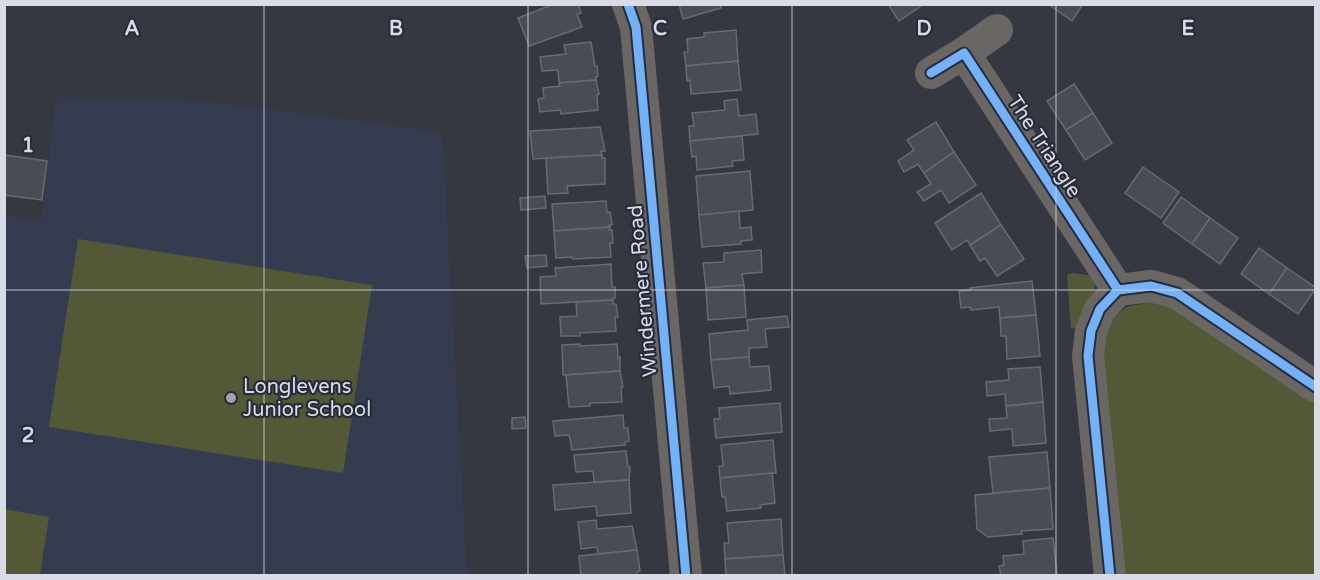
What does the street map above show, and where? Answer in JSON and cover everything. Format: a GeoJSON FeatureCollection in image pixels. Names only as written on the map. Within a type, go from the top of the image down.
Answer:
{"type":"FeatureCollection","features":[{"type":"Feature","properties":{"kind":"street","name":"Windermere Road"},"geometry":{"type":"LineString","coordinates":[[628,4],[636,27],[686,576]]}},
{"type":"Feature","properties":{"kind":"street"},"geometry":{"type":"LineString","coordinates":[[931,73],[997,30]]}},
{"type":"Feature","properties":{"kind":"street","name":"The Triangle"},"geometry":{"type":"LineString","coordinates":[[963,53],[1118,290]]}},
{"type":"Feature","properties":{"kind":"street"},"geometry":{"type":"LineString","coordinates":[[1110,576],[1088,356],[1090,331],[1100,309],[1118,290],[1151,286],[1177,293],[1316,387]]}},
{"type":"Feature","properties":{"kind":"shaded area","name":"Longlevens Junior School"},"geometry":{"type":"Polygon","coordinates":[[[56,97],[211,102],[442,132],[467,575],[5,575],[4,215],[42,220],[56,97]]]}},
{"type":"Feature","properties":{"kind":"green space"},"geometry":{"type":"Polygon","coordinates":[[[78,239],[372,285],[343,473],[49,427],[78,239]]]}},
{"type":"Feature","properties":{"kind":"green space"},"geometry":{"type":"Polygon","coordinates":[[[1073,273],[1095,276],[1095,283],[1091,303],[1080,327],[1071,329],[1067,275],[1073,273]]]}},
{"type":"Feature","properties":{"kind":"green space"},"geometry":{"type":"Polygon","coordinates":[[[1157,301],[1178,308],[1315,401],[1315,575],[1120,575],[1099,351],[1107,322],[1126,307],[1157,301]]]}},
{"type":"Feature","properties":{"kind":"green space"},"geometry":{"type":"Polygon","coordinates":[[[4,509],[49,517],[40,575],[5,575],[4,509]]]}},
{"type":"Feature","properties":{"kind":"building"},"geometry":{"type":"Polygon","coordinates":[[[554,4],[578,4],[581,13],[577,14],[582,27],[529,46],[518,18],[554,4]]]}},
{"type":"Feature","properties":{"kind":"building"},"geometry":{"type":"Polygon","coordinates":[[[679,4],[721,4],[721,8],[683,19],[679,4]]]}},
{"type":"Feature","properties":{"kind":"building"},"geometry":{"type":"Polygon","coordinates":[[[888,4],[924,4],[899,21],[888,4]]]}},
{"type":"Feature","properties":{"kind":"building"},"geometry":{"type":"Polygon","coordinates":[[[1048,4],[1083,4],[1072,21],[1048,4]]]}},
{"type":"Feature","properties":{"kind":"building"},"geometry":{"type":"Polygon","coordinates":[[[736,30],[738,61],[686,66],[684,52],[688,52],[687,39],[704,37],[704,33],[736,30]]]}},
{"type":"Feature","properties":{"kind":"building"},"geometry":{"type":"Polygon","coordinates":[[[591,42],[595,66],[597,66],[596,80],[559,83],[558,70],[542,71],[540,57],[566,54],[564,45],[591,42]]]}},
{"type":"Feature","properties":{"kind":"building"},"geometry":{"type":"Polygon","coordinates":[[[738,61],[741,90],[691,94],[686,66],[738,61]]]}},
{"type":"Feature","properties":{"kind":"building"},"geometry":{"type":"Polygon","coordinates":[[[596,80],[599,94],[597,95],[598,110],[561,114],[560,110],[540,112],[538,99],[544,98],[543,88],[560,86],[559,83],[596,80]]]}},
{"type":"Feature","properties":{"kind":"building"},"geometry":{"type":"Polygon","coordinates":[[[1074,84],[1093,113],[1066,130],[1047,101],[1074,84]]]}},
{"type":"Feature","properties":{"kind":"building"},"geometry":{"type":"Polygon","coordinates":[[[737,99],[739,116],[756,114],[758,134],[690,141],[689,126],[694,126],[692,113],[725,110],[724,101],[737,99]]]}},
{"type":"Feature","properties":{"kind":"building"},"geometry":{"type":"Polygon","coordinates":[[[1093,113],[1112,143],[1085,160],[1066,130],[1093,113]]]}},
{"type":"Feature","properties":{"kind":"building"},"geometry":{"type":"Polygon","coordinates":[[[936,122],[954,152],[924,173],[918,164],[904,172],[898,161],[914,150],[907,140],[936,122]]]}},
{"type":"Feature","properties":{"kind":"building"},"geometry":{"type":"Polygon","coordinates":[[[600,127],[605,151],[601,151],[602,155],[533,159],[530,131],[600,127]]]}},
{"type":"Feature","properties":{"kind":"building"},"geometry":{"type":"Polygon","coordinates":[[[742,136],[744,160],[732,161],[733,166],[697,170],[696,156],[692,157],[690,141],[742,136]]]}},
{"type":"Feature","properties":{"kind":"building"},"geometry":{"type":"Polygon","coordinates":[[[954,152],[976,185],[949,203],[941,190],[924,201],[917,192],[931,184],[924,173],[954,152]]]}},
{"type":"Feature","properties":{"kind":"building"},"geometry":{"type":"Polygon","coordinates":[[[4,155],[47,161],[42,200],[4,195],[4,155]]]}},
{"type":"Feature","properties":{"kind":"building"},"geometry":{"type":"Polygon","coordinates":[[[602,155],[602,158],[605,158],[605,184],[567,186],[568,193],[548,194],[546,158],[602,155]]]}},
{"type":"Feature","properties":{"kind":"building"},"geometry":{"type":"Polygon","coordinates":[[[1143,167],[1179,192],[1161,218],[1125,193],[1143,167]]]}},
{"type":"Feature","properties":{"kind":"building"},"geometry":{"type":"Polygon","coordinates":[[[750,171],[753,210],[699,215],[696,176],[750,171]]]}},
{"type":"Feature","properties":{"kind":"building"},"geometry":{"type":"Polygon","coordinates":[[[981,193],[1001,225],[970,245],[967,240],[952,250],[935,223],[981,193]]]}},
{"type":"Feature","properties":{"kind":"building"},"geometry":{"type":"Polygon","coordinates":[[[545,196],[546,208],[521,210],[520,198],[545,196]]]}},
{"type":"Feature","properties":{"kind":"building"},"geometry":{"type":"Polygon","coordinates":[[[1181,197],[1210,218],[1192,244],[1163,223],[1181,197]]]}},
{"type":"Feature","properties":{"kind":"building"},"geometry":{"type":"Polygon","coordinates":[[[606,201],[607,213],[610,212],[612,225],[609,225],[610,227],[554,231],[552,204],[606,201]]]}},
{"type":"Feature","properties":{"kind":"building"},"geometry":{"type":"Polygon","coordinates":[[[739,211],[740,228],[751,227],[752,240],[741,241],[741,244],[702,247],[699,215],[739,211]]]}},
{"type":"Feature","properties":{"kind":"building"},"geometry":{"type":"Polygon","coordinates":[[[1210,218],[1238,238],[1220,264],[1192,244],[1210,218]]]}},
{"type":"Feature","properties":{"kind":"building"},"geometry":{"type":"Polygon","coordinates":[[[1001,225],[1024,259],[997,276],[985,258],[980,261],[970,245],[1001,225]]]}},
{"type":"Feature","properties":{"kind":"building"},"geometry":{"type":"Polygon","coordinates":[[[610,227],[613,243],[610,243],[611,257],[556,258],[554,231],[610,227]]]}},
{"type":"Feature","properties":{"kind":"building"},"geometry":{"type":"Polygon","coordinates":[[[1259,248],[1287,268],[1269,294],[1241,274],[1259,248]]]}},
{"type":"Feature","properties":{"kind":"building"},"geometry":{"type":"Polygon","coordinates":[[[761,250],[762,272],[742,274],[744,285],[706,288],[703,263],[724,262],[724,253],[761,250]]]}},
{"type":"Feature","properties":{"kind":"building"},"geometry":{"type":"Polygon","coordinates":[[[546,255],[547,266],[527,268],[525,256],[546,255]]]}},
{"type":"Feature","properties":{"kind":"building"},"geometry":{"type":"Polygon","coordinates":[[[611,264],[612,287],[615,287],[613,300],[541,304],[540,277],[556,276],[555,268],[611,264]]]}},
{"type":"Feature","properties":{"kind":"building"},"geometry":{"type":"Polygon","coordinates":[[[1287,268],[1316,288],[1298,314],[1269,294],[1287,268]]]}},
{"type":"Feature","properties":{"kind":"building"},"geometry":{"type":"Polygon","coordinates":[[[1032,281],[1036,315],[1000,318],[999,307],[971,310],[970,307],[961,308],[959,291],[1032,281]]]}},
{"type":"Feature","properties":{"kind":"building"},"geometry":{"type":"Polygon","coordinates":[[[744,285],[746,317],[708,320],[706,288],[744,285]]]}},
{"type":"Feature","properties":{"kind":"building"},"geometry":{"type":"Polygon","coordinates":[[[613,300],[618,317],[615,317],[616,331],[561,336],[560,317],[577,316],[576,302],[613,300]]]}},
{"type":"Feature","properties":{"kind":"building"},"geometry":{"type":"Polygon","coordinates":[[[1036,315],[1040,356],[1007,359],[1006,336],[1001,336],[1000,318],[1036,315]]]}},
{"type":"Feature","properties":{"kind":"building"},"geometry":{"type":"Polygon","coordinates":[[[787,316],[789,327],[765,329],[767,347],[749,348],[749,357],[711,360],[709,334],[748,330],[747,320],[787,316]]]}},
{"type":"Feature","properties":{"kind":"building"},"geometry":{"type":"Polygon","coordinates":[[[580,344],[580,346],[617,344],[620,371],[563,375],[562,345],[580,344]]]}},
{"type":"Feature","properties":{"kind":"building"},"geometry":{"type":"Polygon","coordinates":[[[749,357],[750,367],[769,366],[771,390],[730,394],[729,386],[714,388],[711,360],[749,357]]]}},
{"type":"Feature","properties":{"kind":"building"},"geometry":{"type":"Polygon","coordinates":[[[1040,367],[1043,402],[1006,406],[1005,394],[987,396],[986,382],[1009,380],[1008,369],[1040,367]]]}},
{"type":"Feature","properties":{"kind":"building"},"geometry":{"type":"Polygon","coordinates":[[[620,371],[623,387],[621,387],[622,402],[590,403],[590,406],[569,407],[566,375],[620,371]]]}},
{"type":"Feature","properties":{"kind":"building"},"geometry":{"type":"Polygon","coordinates":[[[1043,402],[1046,443],[1013,446],[1012,429],[990,431],[989,419],[1007,418],[1006,406],[1043,402]]]}},
{"type":"Feature","properties":{"kind":"building"},"geometry":{"type":"Polygon","coordinates":[[[780,403],[782,432],[716,438],[714,419],[720,419],[719,408],[780,403]]]}},
{"type":"Feature","properties":{"kind":"building"},"geometry":{"type":"Polygon","coordinates":[[[623,415],[624,428],[628,428],[629,441],[625,442],[625,445],[572,450],[569,435],[555,436],[553,421],[623,415]]]}},
{"type":"Feature","properties":{"kind":"building"},"geometry":{"type":"Polygon","coordinates":[[[525,417],[526,428],[512,429],[512,418],[525,417]]]}},
{"type":"Feature","properties":{"kind":"building"},"geometry":{"type":"Polygon","coordinates":[[[773,440],[776,473],[720,478],[719,466],[723,466],[721,445],[773,440]]]}},
{"type":"Feature","properties":{"kind":"building"},"geometry":{"type":"Polygon","coordinates":[[[626,451],[628,467],[630,467],[629,480],[594,482],[593,471],[576,472],[574,455],[626,451]]]}},
{"type":"Feature","properties":{"kind":"building"},"geometry":{"type":"Polygon","coordinates":[[[1047,452],[1050,488],[993,493],[989,457],[1047,452]]]}},
{"type":"Feature","properties":{"kind":"building"},"geometry":{"type":"Polygon","coordinates":[[[772,473],[775,503],[760,505],[761,508],[727,511],[725,497],[722,497],[720,478],[772,473]]]}},
{"type":"Feature","properties":{"kind":"building"},"geometry":{"type":"Polygon","coordinates":[[[629,480],[631,513],[597,516],[596,506],[555,510],[553,485],[629,480]]]}},
{"type":"Feature","properties":{"kind":"building"},"geometry":{"type":"Polygon","coordinates":[[[1050,488],[1053,529],[1021,531],[1022,534],[988,537],[977,529],[975,495],[1050,488]]]}},
{"type":"Feature","properties":{"kind":"building"},"geometry":{"type":"Polygon","coordinates":[[[781,519],[783,555],[725,559],[724,543],[729,543],[727,523],[781,519]]]}},
{"type":"Feature","properties":{"kind":"building"},"geometry":{"type":"Polygon","coordinates":[[[596,520],[597,529],[632,526],[637,550],[598,554],[597,547],[581,549],[578,522],[596,520]]]}},
{"type":"Feature","properties":{"kind":"building"},"geometry":{"type":"Polygon","coordinates":[[[1053,538],[1057,575],[1001,576],[999,566],[1004,565],[1003,556],[1024,554],[1023,541],[1053,538]]]}},
{"type":"Feature","properties":{"kind":"building"},"geometry":{"type":"Polygon","coordinates":[[[637,550],[640,571],[637,572],[637,576],[581,576],[579,556],[637,550]]]}},
{"type":"Feature","properties":{"kind":"building"},"geometry":{"type":"Polygon","coordinates":[[[783,555],[785,576],[726,576],[725,559],[783,555]]]}},
{"type":"Feature","properties":{"kind":"cycle path"},"geometry":{"type":"LineString","coordinates":[[628,4],[636,27],[686,576]]}},
{"type":"Feature","properties":{"kind":"cycle path"},"geometry":{"type":"LineString","coordinates":[[931,73],[964,53],[1118,290]]}},
{"type":"Feature","properties":{"kind":"cycle path"},"geometry":{"type":"LineString","coordinates":[[1110,576],[1088,356],[1091,331],[1100,309],[1118,290],[1151,286],[1177,293],[1316,387]]}},
{"type":"Feature","properties":{"kind":"place","name":"Longlevens Junior School"},"geometry":{"type":"Point","coordinates":[231,398]}}]}
